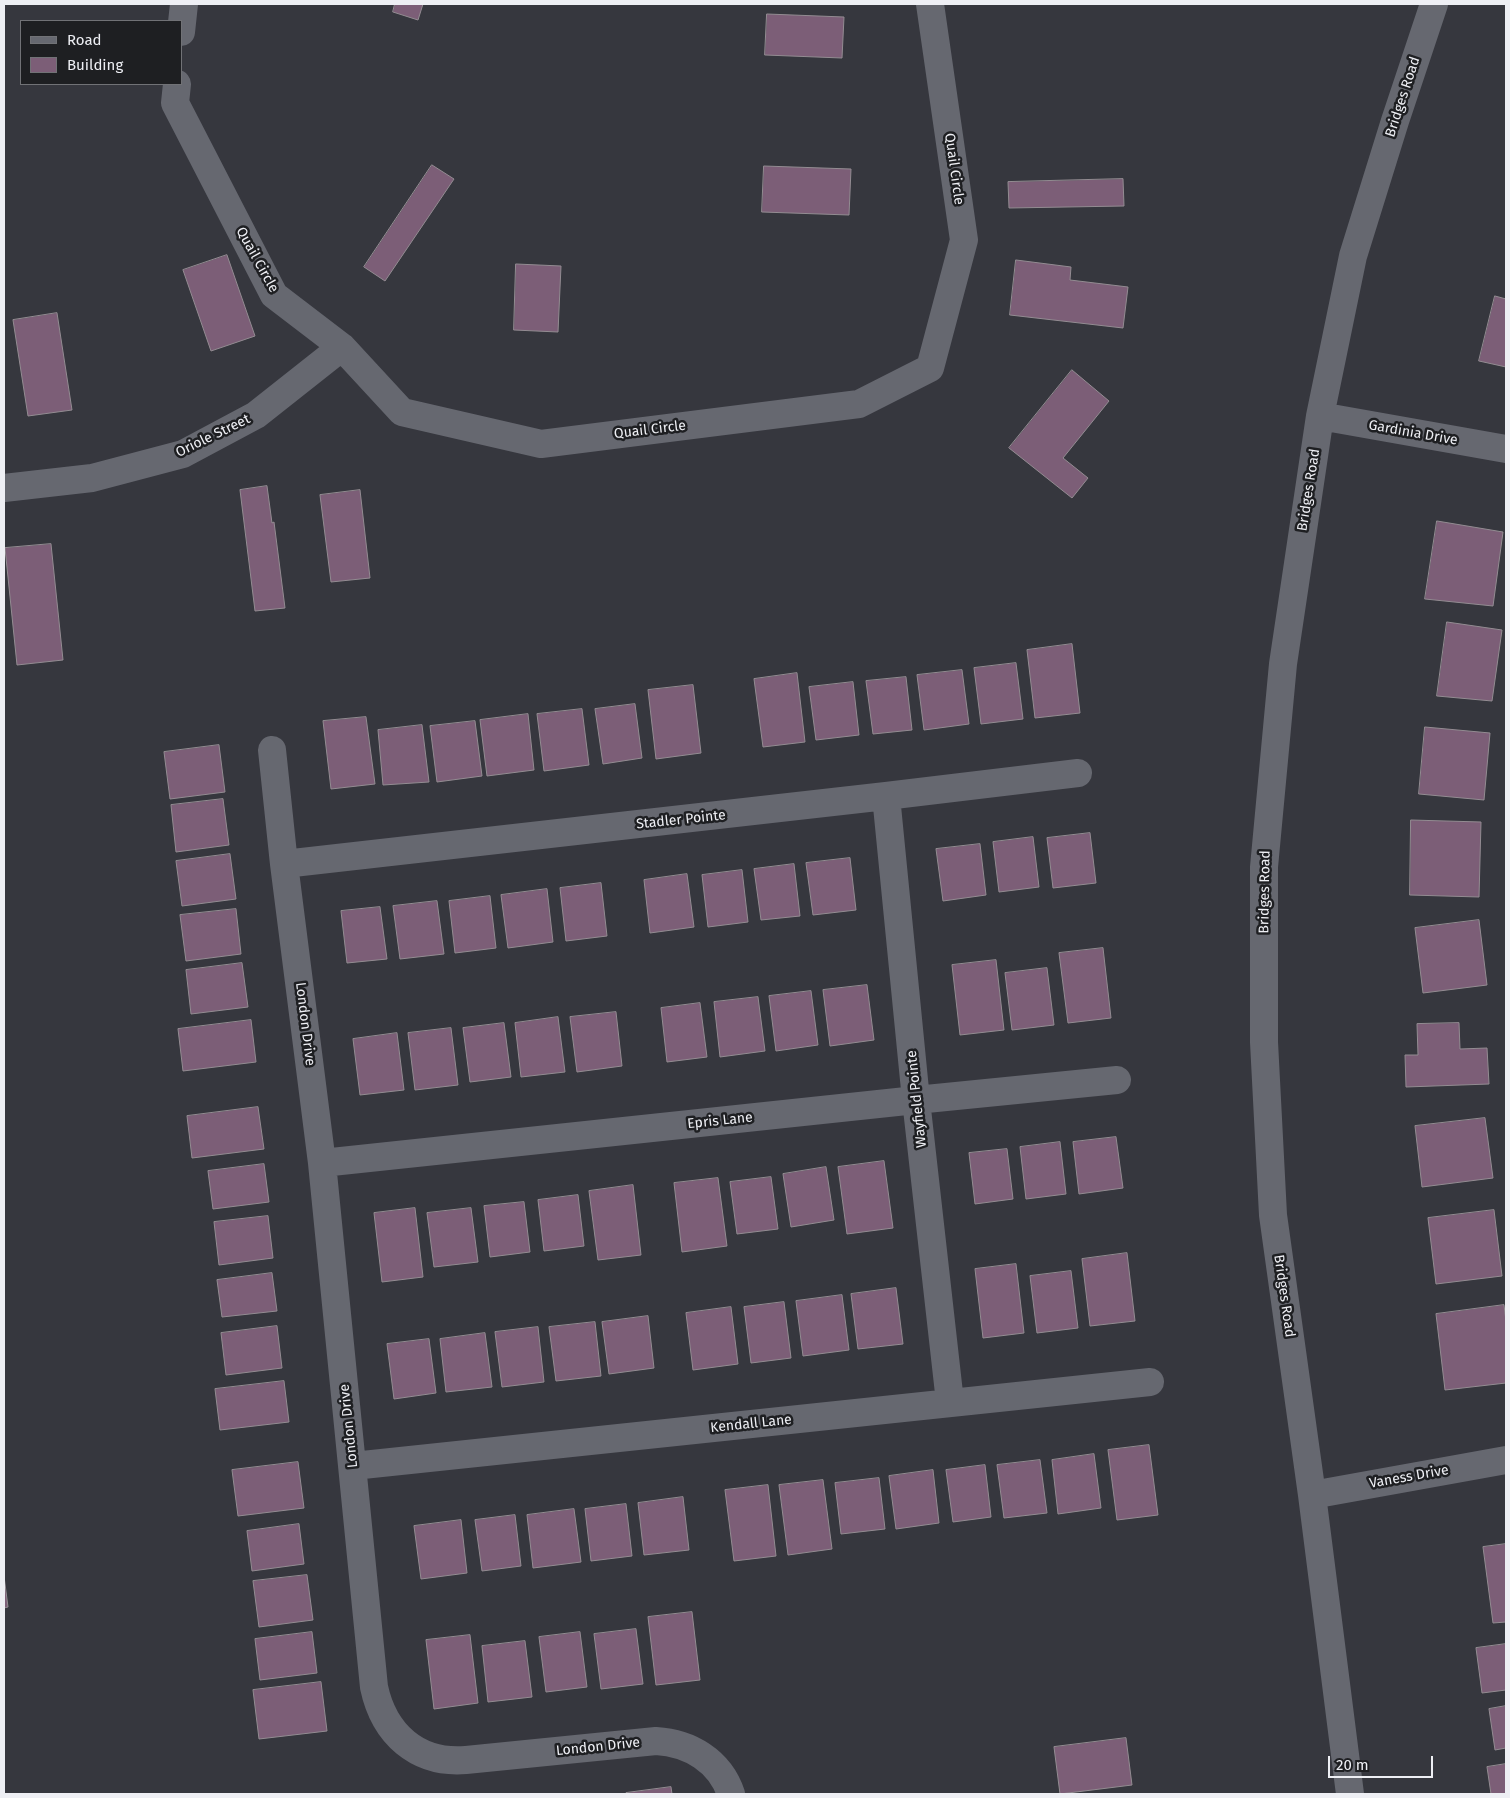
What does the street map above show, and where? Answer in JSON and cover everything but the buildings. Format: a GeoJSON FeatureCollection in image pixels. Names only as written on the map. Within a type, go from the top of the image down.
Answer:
{"type":"FeatureCollection","features":[{"type":"Feature","properties":{"kind":"street"},"geometry":{"type":"LineString","coordinates":[[182,23],[184,4]]}},
{"type":"Feature","properties":{"kind":"street","name":"Quail Circle"},"geometry":{"type":"LineString","coordinates":[[176,85],[175,103],[274,295],[342,347],[402,412],[541,444],[858,404],[930,368],[964,240],[930,4]]}},
{"type":"Feature","properties":{"kind":"street","name":"Bridges Road"},"geometry":{"type":"LineString","coordinates":[[1350,1794],[1312,1495],[1273,1215],[1264,1042],[1264,867],[1282,664],[1320,416],[1353,256],[1394,121],[1434,4]]}},
{"type":"Feature","properties":{"kind":"street","name":"Oriole Street"},"geometry":{"type":"LineString","coordinates":[[4,488],[92,478],[183,454],[256,415],[342,347]]}},
{"type":"Feature","properties":{"kind":"street","name":"Gardinia Drive"},"geometry":{"type":"LineString","coordinates":[[1320,416],[1506,449]]}},
{"type":"Feature","properties":{"kind":"street","name":"London Drive"},"geometry":{"type":"LineString","coordinates":[[272,750],[284,864],[322,1163],[374,1687],[379,1707],[384,1718],[403,1741],[416,1750],[447,1760],[457,1761],[656,1741],[686,1746],[712,1763],[722,1775],[731,1794]]}},
{"type":"Feature","properties":{"kind":"street","name":"Stadler Pointe"},"geometry":{"type":"LineString","coordinates":[[284,864],[1078,773]]}},
{"type":"Feature","properties":{"kind":"street","name":"Wayfield Pointe"},"geometry":{"type":"LineString","coordinates":[[886,796],[916,1100],[950,1402]]}},
{"type":"Feature","properties":{"kind":"street","name":"Epris Lane"},"geometry":{"type":"LineString","coordinates":[[322,1163],[1117,1080]]}},
{"type":"Feature","properties":{"kind":"street","name":"Kendall Lane"},"geometry":{"type":"LineString","coordinates":[[353,1466],[1150,1382]]}},
{"type":"Feature","properties":{"kind":"street","name":"Vaness Drive"},"geometry":{"type":"LineString","coordinates":[[1312,1495],[1506,1460]]}}]}
